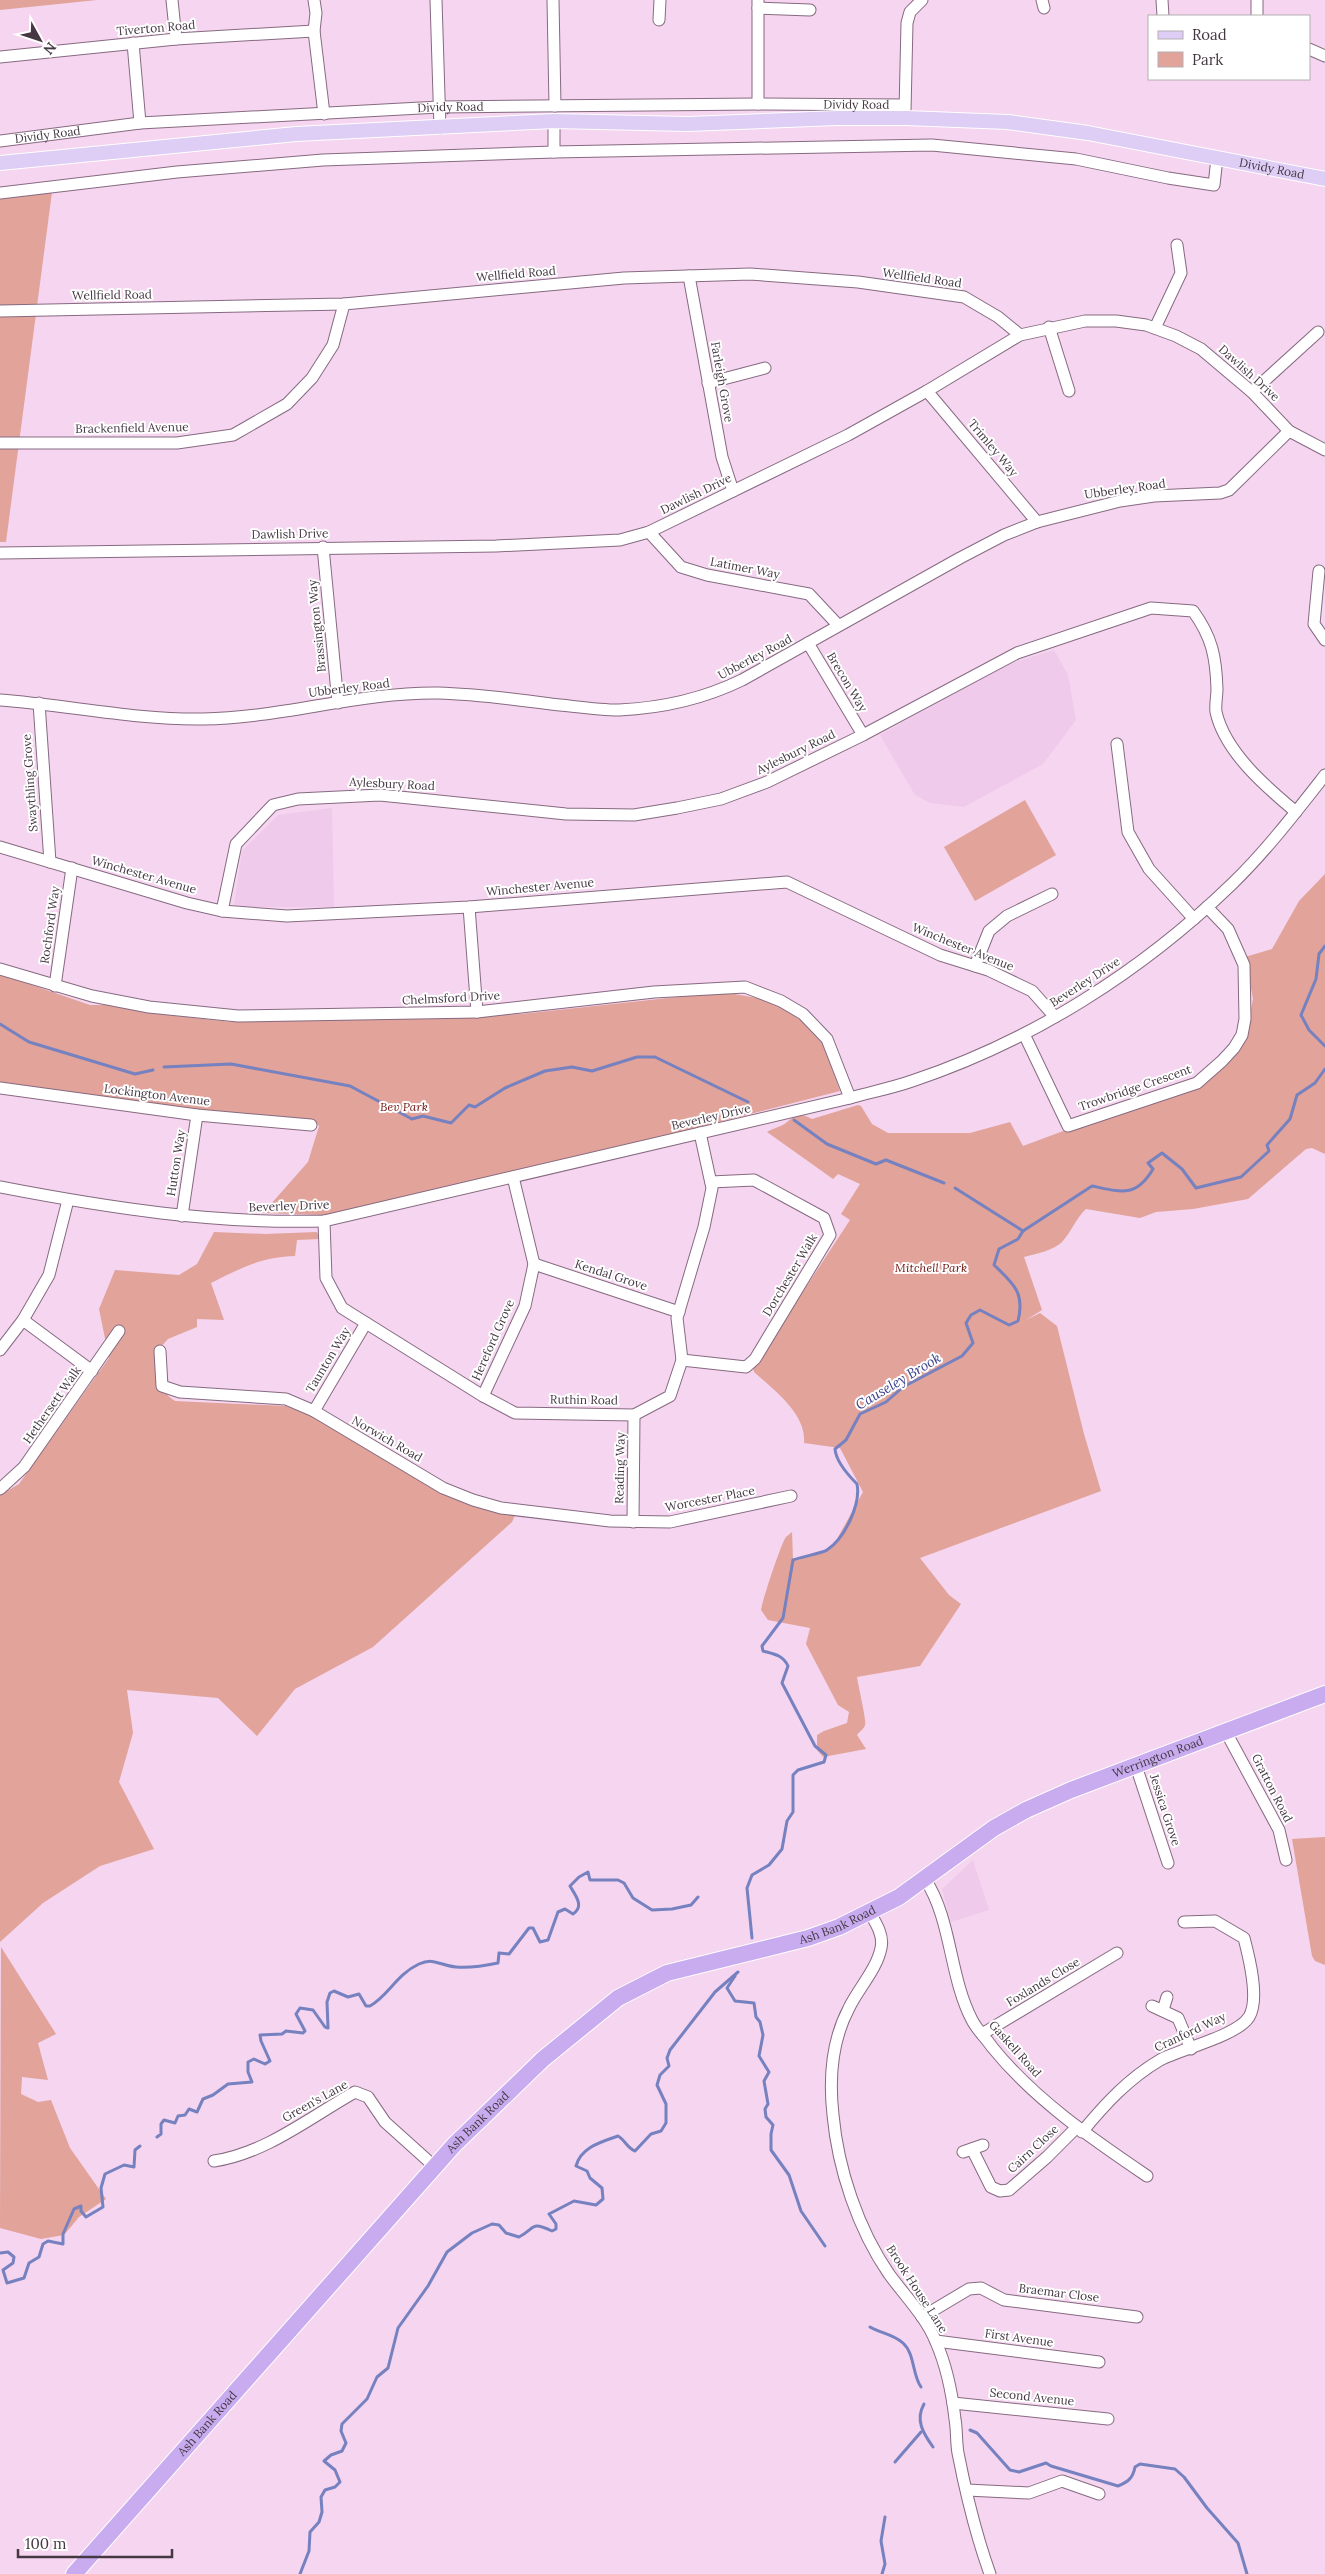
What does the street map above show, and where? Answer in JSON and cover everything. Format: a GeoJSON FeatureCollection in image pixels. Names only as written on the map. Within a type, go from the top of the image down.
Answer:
{"type":"FeatureCollection","features":[{"type":"Feature","properties":{"kind":"highway","name":"Werrington Road"},"geometry":{"type":"LineString","coordinates":[[994,1828],[1026,1810],[1071,1790],[1325,1694]]}},
{"type":"Feature","properties":{"kind":"highway","name":"Ash Bank Road"},"geometry":{"type":"LineString","coordinates":[[74,2574],[485,2113],[543,2059],[589,2020],[635,1988],[667,1973],[808,1938],[870,1913],[925,1879],[994,1828]]}},
{"type":"Feature","properties":{"kind":"main road","name":"Dividy Road"},"geometry":{"type":"LineString","coordinates":[[0,163],[296,134],[554,121],[688,124],[905,112],[1088,133],[1325,179]]}},
{"type":"Feature","properties":{"kind":"street"},"geometry":{"type":"LineString","coordinates":[[172,0],[176,39]]}},
{"type":"Feature","properties":{"kind":"street"},"geometry":{"type":"LineString","coordinates":[[314,0],[316,13],[314,31],[324,114]]}},
{"type":"Feature","properties":{"kind":"street"},"geometry":{"type":"LineString","coordinates":[[436,0],[440,128]]}},
{"type":"Feature","properties":{"kind":"street"},"geometry":{"type":"LineString","coordinates":[[553,0],[555,106]]}},
{"type":"Feature","properties":{"kind":"street"},"geometry":{"type":"LineString","coordinates":[[660,0],[660,20]]}},
{"type":"Feature","properties":{"kind":"street"},"geometry":{"type":"LineString","coordinates":[[905,112],[907,23],[910,12],[922,0]]}},
{"type":"Feature","properties":{"kind":"street"},"geometry":{"type":"LineString","coordinates":[[1162,0],[1163,15]]}},
{"type":"Feature","properties":{"kind":"street"},"geometry":{"type":"LineString","coordinates":[[1257,0],[1257,15]]}},
{"type":"Feature","properties":{"kind":"street"},"geometry":{"type":"LineString","coordinates":[[758,104],[758,4],[810,10]]}},
{"type":"Feature","properties":{"kind":"street","name":"Tiverton Road"},"geometry":{"type":"LineString","coordinates":[[0,57],[176,39],[314,31]]}},
{"type":"Feature","properties":{"kind":"street"},"geometry":{"type":"LineString","coordinates":[[133,43],[140,123]]}},
{"type":"Feature","properties":{"kind":"street"},"geometry":{"type":"LineString","coordinates":[[1310,49],[1325,56]]}},
{"type":"Feature","properties":{"kind":"street","name":"Dividy Road"},"geometry":{"type":"LineString","coordinates":[[0,141],[140,123],[439,107],[758,104],[905,112]]}},
{"type":"Feature","properties":{"kind":"street"},"geometry":{"type":"LineString","coordinates":[[554,121],[554,152]]}},
{"type":"Feature","properties":{"kind":"street"},"geometry":{"type":"LineString","coordinates":[[0,193],[177,172],[323,160],[554,152],[932,145],[1076,159],[1168,178],[1214,184],[1217,158]]}},
{"type":"Feature","properties":{"kind":"street"},"geometry":{"type":"LineString","coordinates":[[1155,328],[1181,273],[1177,245]]}},
{"type":"Feature","properties":{"kind":"street","name":"Wellfield Road"},"geometry":{"type":"LineString","coordinates":[[0,311],[344,304],[624,278],[750,274],[858,282],[964,296],[998,317],[1020,335]]}},
{"type":"Feature","properties":{"kind":"street","name":"Farleigh Grove"},"geometry":{"type":"LineString","coordinates":[[689,276],[722,456],[734,491]]}},
{"type":"Feature","properties":{"kind":"street","name":"Brackenfield Avenue"},"geometry":{"type":"LineString","coordinates":[[0,442],[177,443],[233,435],[287,404],[312,378],[333,345],[344,304]]}},
{"type":"Feature","properties":{"kind":"street","name":"Dawlish Drive"},"geometry":{"type":"LineString","coordinates":[[0,553],[496,546],[620,540],[649,532],[848,435],[927,391],[1020,335],[1049,327],[1085,321],[1116,320],[1155,328],[1201,349],[1252,392],[1289,431],[1325,450]]}},
{"type":"Feature","properties":{"kind":"street"},"geometry":{"type":"LineString","coordinates":[[1049,327],[1069,390]]}},
{"type":"Feature","properties":{"kind":"street"},"geometry":{"type":"LineString","coordinates":[[1252,392],[1318,332]]}},
{"type":"Feature","properties":{"kind":"street"},"geometry":{"type":"LineString","coordinates":[[708,383],[765,368]]}},
{"type":"Feature","properties":{"kind":"street","name":"Trimley Way"},"geometry":{"type":"LineString","coordinates":[[927,391],[1037,522]]}},
{"type":"Feature","properties":{"kind":"street","name":"Ubberley Road"},"geometry":{"type":"LineString","coordinates":[[0,700],[124,714],[202,719],[246,717],[338,703],[437,693],[617,710],[686,700],[718,692],[1004,535],[1037,522],[1120,501],[1154,496],[1220,493],[1236,484],[1289,431]]}},
{"type":"Feature","properties":{"kind":"street","name":"Latimer Way"},"geometry":{"type":"LineString","coordinates":[[649,532],[681,567],[707,575],[809,594],[838,625]]}},
{"type":"Feature","properties":{"kind":"street","name":"Brassington Way"},"geometry":{"type":"LineString","coordinates":[[323,547],[338,703]]}},
{"type":"Feature","properties":{"kind":"street"},"geometry":{"type":"LineString","coordinates":[[1318,571],[1314,624],[1325,640]]}},
{"type":"Feature","properties":{"kind":"street","name":"Aylesbury Road"},"geometry":{"type":"LineString","coordinates":[[222,911],[236,844],[273,805],[298,799],[380,795],[566,814],[634,815],[721,799],[768,782],[863,735],[1017,652],[1151,608],[1193,611],[1207,630],[1216,658],[1216,712],[1229,740],[1241,760],[1270,790],[1296,812]]}},
{"type":"Feature","properties":{"kind":"street","name":"Brecon Way"},"geometry":{"type":"LineString","coordinates":[[808,644],[863,735]]}},
{"type":"Feature","properties":{"kind":"street","name":"Swaythling Grove"},"geometry":{"type":"LineString","coordinates":[[39,703],[50,862]]}},
{"type":"Feature","properties":{"kind":"street"},"geometry":{"type":"LineString","coordinates":[[1117,744],[1128,832],[1149,869],[1194,919]]}},
{"type":"Feature","properties":{"kind":"street","name":"Beverley Drive"},"geometry":{"type":"LineString","coordinates":[[0,1187],[68,1200],[182,1216],[263,1222],[324,1221],[850,1098],[912,1081],[1024,1034],[1055,1018],[1116,979],[1194,919],[1233,884],[1296,812],[1325,775]]}},
{"type":"Feature","properties":{"kind":"street","name":"Winchester Avenue"},"geometry":{"type":"LineString","coordinates":[[0,847],[188,903],[222,911],[287,916],[469,907],[787,882],[940,955],[974,966],[1032,991],[1055,1018]]}},
{"type":"Feature","properties":{"kind":"street","name":"Rochford Way"},"geometry":{"type":"LineString","coordinates":[[55,986],[72,868]]}},
{"type":"Feature","properties":{"kind":"street"},"geometry":{"type":"LineString","coordinates":[[974,966],[989,931],[1007,916],[1052,894]]}},
{"type":"Feature","properties":{"kind":"street"},"geometry":{"type":"LineString","coordinates":[[469,907],[476,1012]]}},
{"type":"Feature","properties":{"kind":"street","name":"Trowbridge Crescent"},"geometry":{"type":"LineString","coordinates":[[1024,1034],[1068,1126],[1197,1083],[1234,1048],[1242,1035],[1247,1003],[1244,965],[1239,951],[1228,929],[1207,907]]}},
{"type":"Feature","properties":{"kind":"street","name":"Chelmsford Drive"},"geometry":{"type":"LineString","coordinates":[[0,969],[92,996],[150,1007],[238,1016],[476,1012],[654,992],[745,988],[781,1001],[803,1014],[827,1039],[850,1098]]}},
{"type":"Feature","properties":{"kind":"street","name":"Lockington Avenue"},"geometry":{"type":"LineString","coordinates":[[0,1088],[197,1114],[311,1125]]}},
{"type":"Feature","properties":{"kind":"street","name":"Hutton Way"},"geometry":{"type":"LineString","coordinates":[[182,1216],[197,1114]]}},
{"type":"Feature","properties":{"kind":"street","name":"Ruthin Road"},"geometry":{"type":"LineString","coordinates":[[324,1221],[326,1278],[342,1308],[483,1396],[516,1413],[634,1415],[670,1396],[682,1360],[677,1318],[704,1227],[712,1182],[700,1133]]}},
{"type":"Feature","properties":{"kind":"street","name":"Hereford Grove"},"geometry":{"type":"LineString","coordinates":[[483,1396],[525,1306],[534,1264],[512,1177]]}},
{"type":"Feature","properties":{"kind":"street","name":"Dorchester Walk"},"geometry":{"type":"LineString","coordinates":[[682,1360],[746,1367],[755,1360],[830,1235],[824,1218],[754,1180],[712,1182]]}},
{"type":"Feature","properties":{"kind":"street"},"geometry":{"type":"LineString","coordinates":[[0,1350],[23,1320],[49,1275],[68,1200]]}},
{"type":"Feature","properties":{"kind":"street","name":"Kendal Grove"},"geometry":{"type":"LineString","coordinates":[[534,1264],[679,1312]]}},
{"type":"Feature","properties":{"kind":"street"},"geometry":{"type":"LineString","coordinates":[[23,1320],[92,1371]]}},
{"type":"Feature","properties":{"kind":"street","name":"Taunton Way"},"geometry":{"type":"LineString","coordinates":[[314,1411],[366,1323]]}},
{"type":"Feature","properties":{"kind":"street","name":"Hethersett Walk"},"geometry":{"type":"LineString","coordinates":[[0,1489],[24,1467],[119,1331]]}},
{"type":"Feature","properties":{"kind":"street","name":"Norwich Road"},"geometry":{"type":"LineString","coordinates":[[160,1351],[162,1386],[180,1392],[286,1399],[314,1411],[444,1488],[473,1500],[501,1508],[633,1522]]}},
{"type":"Feature","properties":{"kind":"street","name":"Reading Way"},"geometry":{"type":"LineString","coordinates":[[633,1522],[634,1415]]}},
{"type":"Feature","properties":{"kind":"street","name":"Worcester Place"},"geometry":{"type":"LineString","coordinates":[[633,1522],[670,1522],[792,1496]]}},
{"type":"Feature","properties":{"kind":"street","name":"Gratton Road"},"geometry":{"type":"LineString","coordinates":[[1226,1732],[1278,1830],[1286,1860]]}},
{"type":"Feature","properties":{"kind":"street","name":"Jessica Grove"},"geometry":{"type":"LineString","coordinates":[[1136,1766],[1168,1863]]}},
{"type":"Feature","properties":{"kind":"street","name":"Gaskell Road"},"geometry":{"type":"LineString","coordinates":[[925,1879],[935,1895],[962,1996],[972,2020],[982,2034],[1016,2073],[1055,2111],[1079,2130],[1136,2162],[1147,2176]]}},
{"type":"Feature","properties":{"kind":"street","name":"Brook House Lane"},"geometry":{"type":"LineString","coordinates":[[870,1913],[880,1935],[881,1950],[848,2010],[834,2054],[830,2076],[833,2116],[848,2186],[860,2220],[888,2273],[922,2317],[936,2341],[947,2372],[953,2403],[958,2451],[979,2542],[990,2574]]}},
{"type":"Feature","properties":{"kind":"street","name":"Cranford Way"},"geometry":{"type":"LineString","coordinates":[[1079,2130],[1127,2083],[1161,2060],[1226,2033],[1249,2018],[1253,2002],[1251,1966],[1244,1938],[1215,1921],[1184,1922]]}},
{"type":"Feature","properties":{"kind":"street","name":"Foxlands Close"},"geometry":{"type":"LineString","coordinates":[[982,2034],[1117,1953]]}},
{"type":"Feature","properties":{"kind":"street"},"geometry":{"type":"LineString","coordinates":[[1167,1998],[1158,2008],[1178,2018],[1191,2048]]}},
{"type":"Feature","properties":{"kind":"street","name":"Green's Lane"},"geometry":{"type":"LineString","coordinates":[[214,2161],[237,2157],[259,2148],[355,2092],[368,2097],[385,2122],[435,2167]]}},
{"type":"Feature","properties":{"kind":"street","name":"Cairn Close"},"geometry":{"type":"LineString","coordinates":[[983,2144],[967,2150],[991,2186],[1000,2191],[1009,2190],[1079,2130]]}},
{"type":"Feature","properties":{"kind":"street","name":"Braemar Close"},"geometry":{"type":"LineString","coordinates":[[922,2317],[969,2289],[981,2288],[1004,2300],[1137,2317]]}},
{"type":"Feature","properties":{"kind":"street","name":"First Avenue"},"geometry":{"type":"LineString","coordinates":[[936,2341],[1099,2362]]}},
{"type":"Feature","properties":{"kind":"street","name":"Second Avenue"},"geometry":{"type":"LineString","coordinates":[[953,2403],[1108,2419]]}},
{"type":"Feature","properties":{"kind":"street"},"geometry":{"type":"LineString","coordinates":[[967,2490],[1029,2493],[1062,2481],[1099,2494]]}},
{"type":"Feature","properties":{"kind":"shaded area"},"geometry":{"type":"Polygon","coordinates":[[[1054,650],[1068,675],[1076,720],[1043,764],[964,807],[930,803],[915,795],[880,735],[1005,665],[1054,650]]]}},
{"type":"Feature","properties":{"kind":"shaded area"},"geometry":{"type":"Polygon","coordinates":[[[332,808],[334,907],[257,907],[234,905],[242,851],[278,815],[332,808]]]}},
{"type":"Feature","properties":{"kind":"shaded area"},"geometry":{"type":"Polygon","coordinates":[[[973,1860],[989,1910],[951,1922],[942,1889],[973,1860]]]}},
{"type":"Feature","properties":{"kind":"green space"},"geometry":{"type":"Polygon","coordinates":[[[0,0],[97,0],[0,10],[0,0]]]}},
{"type":"Feature","properties":{"kind":"green space"},"geometry":{"type":"Polygon","coordinates":[[[52,192],[6,542],[0,542],[0,198],[52,192]]]}},
{"type":"Feature","properties":{"kind":"green space"},"geometry":{"type":"Polygon","coordinates":[[[1025,800],[1056,855],[975,901],[944,847],[1025,800]]]}},
{"type":"Feature","properties":{"kind":"green space","name":"Mitchell Park"},"geometry":{"type":"Polygon","coordinates":[[[1325,874],[1325,1154],[1312,1148],[1306,1149],[1248,1199],[1193,1209],[1156,1212],[1140,1218],[1086,1209],[1059,1245],[1024,1257],[1042,1310],[1026,1320],[1040,1313],[1057,1326],[1084,1434],[1101,1491],[920,1558],[949,1595],[961,1604],[920,1666],[857,1677],[865,1725],[857,1735],[866,1749],[823,1757],[817,1750],[817,1735],[847,1723],[849,1712],[838,1705],[806,1644],[810,1628],[768,1620],[761,1610],[772,1572],[786,1537],[792,1532],[793,1559],[827,1551],[837,1539],[863,1492],[840,1448],[804,1443],[803,1432],[795,1412],[779,1394],[754,1372],[753,1368],[850,1220],[841,1214],[860,1184],[838,1174],[833,1179],[767,1132],[798,1115],[812,1119],[858,1105],[861,1106],[872,1124],[888,1133],[970,1133],[1010,1122],[1023,1146],[1066,1130],[1185,1093],[1215,1074],[1247,1029],[1253,999],[1245,957],[1272,949],[1299,901],[1325,874]]]}},
{"type":"Feature","properties":{"kind":"green space","name":"Bev Park"},"geometry":{"type":"Polygon","coordinates":[[[0,974],[90,1005],[117,1005],[177,1016],[231,1022],[521,1014],[723,992],[769,1000],[802,1021],[824,1045],[840,1091],[613,1149],[323,1215],[263,1213],[308,1162],[319,1126],[314,1120],[240,1115],[0,1086],[0,974]]]}},
{"type":"Feature","properties":{"kind":"green space"},"geometry":{"type":"Polygon","coordinates":[[[214,1232],[265,1234],[317,1232],[320,1239],[297,1240],[295,1256],[261,1261],[211,1283],[224,1320],[197,1319],[197,1327],[168,1339],[158,1350],[159,1378],[161,1385],[169,1396],[175,1401],[286,1406],[313,1417],[458,1500],[486,1509],[515,1515],[512,1522],[373,1647],[295,1689],[257,1736],[218,1698],[127,1690],[133,1733],[119,1782],[154,1849],[100,1866],[43,1903],[0,1942],[0,1495],[19,1484],[109,1358],[99,1309],[115,1270],[179,1275],[197,1264],[214,1232]]]}},
{"type":"Feature","properties":{"kind":"green space"},"geometry":{"type":"Polygon","coordinates":[[[1325,1837],[1325,1965],[1315,1961],[1312,1956],[1292,1839],[1325,1837]]]}},
{"type":"Feature","properties":{"kind":"green space"},"geometry":{"type":"Polygon","coordinates":[[[1,1947],[56,2034],[38,2043],[48,2080],[22,2077],[21,2094],[38,2102],[51,2100],[70,2148],[106,2199],[79,2217],[64,2235],[41,2239],[0,2228],[1,1947]]]}},
{"type":"Feature","properties":{"kind":"waterway","name":"Causeley Brook"},"geometry":{"type":"LineString","coordinates":[[1325,946],[1319,954],[1316,979],[1301,1015],[1309,1030],[1325,1046]]}},
{"type":"Feature","properties":{"kind":"waterway"},"geometry":{"type":"LineString","coordinates":[[0,1024],[29,1042],[135,1074],[153,1070]]}},
{"type":"Feature","properties":{"kind":"waterway"},"geometry":{"type":"LineString","coordinates":[[164,1067],[231,1064],[350,1086],[412,1119],[423,1116],[451,1123],[469,1105],[475,1107],[505,1088],[545,1071],[572,1067],[592,1071],[637,1057],[655,1057],[748,1102]]}},
{"type":"Feature","properties":{"kind":"waterway","name":"Causeley Brook"},"geometry":{"type":"LineString","coordinates":[[752,1938],[747,1888],[752,1875],[769,1865],[782,1849],[787,1821],[793,1812],[793,1775],[798,1770],[824,1762],[826,1755],[815,1746],[782,1683],[788,1666],[786,1662],[778,1656],[763,1651],[762,1646],[783,1618],[793,1560],[827,1550],[834,1545],[854,1511],[857,1501],[857,1484],[840,1463],[835,1449],[846,1440],[860,1414],[886,1402],[903,1387],[962,1356],[973,1343],[966,1323],[971,1315],[980,1310],[1009,1325],[1018,1321],[1020,1311],[1019,1296],[1012,1284],[994,1265],[999,1249],[1018,1239],[1023,1231],[1092,1186],[1120,1191],[1134,1189],[1147,1178],[1153,1169],[1148,1163],[1162,1153],[1182,1169],[1196,1188],[1241,1177],[1269,1151],[1267,1145],[1290,1119],[1297,1095],[1315,1083],[1325,1069]]}},
{"type":"Feature","properties":{"kind":"waterway"},"geometry":{"type":"LineString","coordinates":[[794,1120],[827,1144],[876,1164],[886,1160],[944,1183]]}},
{"type":"Feature","properties":{"kind":"waterway"},"geometry":{"type":"LineString","coordinates":[[955,1188],[1023,1231]]}},
{"type":"Feature","properties":{"kind":"waterway"},"geometry":{"type":"LineString","coordinates":[[157,2137],[161,2134],[161,2124],[164,2120],[175,2123],[178,2116],[185,2115],[189,2109],[197,2112],[203,2099],[213,2095],[228,2084],[252,2082],[248,2072],[248,2062],[254,2059],[265,2064],[270,2061],[260,2035],[282,2034],[286,2031],[303,2033],[305,2031],[296,2014],[300,2008],[313,2010],[325,2027],[328,2028],[327,2002],[330,1993],[334,1991],[348,1997],[359,1994],[366,2006],[370,2006],[382,1997],[405,1973],[419,1964],[429,1961],[456,1967],[466,1967],[498,1963],[499,1953],[509,1954],[529,1928],[533,1928],[540,1942],[548,1940],[558,1912],[565,1909],[573,1914],[577,1911],[578,1900],[570,1886],[579,1877],[588,1872],[590,1880],[618,1880],[624,1883],[633,1898],[652,1910],[672,1909],[691,1905],[698,1897]]}},
{"type":"Feature","properties":{"kind":"waterway","name":"Causeley Brook"},"geometry":{"type":"LineString","coordinates":[[300,2574],[309,2551],[310,2532],[319,2522],[322,2512],[321,2497],[325,2490],[335,2487],[340,2482],[335,2470],[324,2461],[331,2455],[342,2451],[346,2443],[341,2431],[342,2424],[367,2399],[377,2377],[388,2368],[398,2328],[428,2286],[447,2252],[472,2233],[492,2224],[499,2225],[506,2233],[519,2237],[536,2226],[552,2231],[556,2229],[556,2224],[549,2214],[574,2201],[596,2205],[603,2199],[602,2188],[590,2178],[587,2171],[576,2166],[582,2154],[593,2146],[618,2136],[635,2151],[651,2134],[661,2131],[666,2123],[666,2104],[657,2085],[660,2075],[669,2066],[667,2058],[670,2050],[715,1992],[738,1972]]}},
{"type":"Feature","properties":{"kind":"waterway"},"geometry":{"type":"LineString","coordinates":[[735,1976],[727,1988],[735,2001],[754,2003],[756,2017],[760,2022],[763,2035],[759,2056],[769,2072],[764,2081],[768,2104],[765,2109],[766,2117],[773,2125],[771,2150],[789,2175],[801,2211],[825,2246]]}},
{"type":"Feature","properties":{"kind":"waterway"},"geometry":{"type":"LineString","coordinates":[[0,2253],[8,2252],[14,2257],[13,2263],[3,2270],[7,2283],[24,2278],[29,2263],[39,2257],[43,2244],[48,2241],[63,2244],[63,2234],[74,2209],[81,2206],[81,2211],[86,2217],[103,2207],[101,2188],[105,2174],[124,2165],[134,2167],[135,2150],[140,2146]]}},
{"type":"Feature","properties":{"kind":"waterway"},"geometry":{"type":"LineString","coordinates":[[870,2327],[903,2343],[910,2353],[921,2387]]}},
{"type":"Feature","properties":{"kind":"waterway"},"geometry":{"type":"LineString","coordinates":[[924,2404],[920,2416],[921,2426],[933,2447]]}},
{"type":"Feature","properties":{"kind":"waterway"},"geometry":{"type":"LineString","coordinates":[[970,2430],[977,2433],[1010,2470],[1019,2472],[1046,2463],[1118,2486],[1130,2479],[1135,2467],[1140,2464],[1175,2469],[1184,2477],[1207,2508],[1238,2543],[1247,2574]]}},
{"type":"Feature","properties":{"kind":"waterway"},"geometry":{"type":"LineString","coordinates":[[895,2462],[921,2432]]}},
{"type":"Feature","properties":{"kind":"waterway"},"geometry":{"type":"LineString","coordinates":[[882,2574],[885,2564],[881,2541],[885,2517]]}}]}
